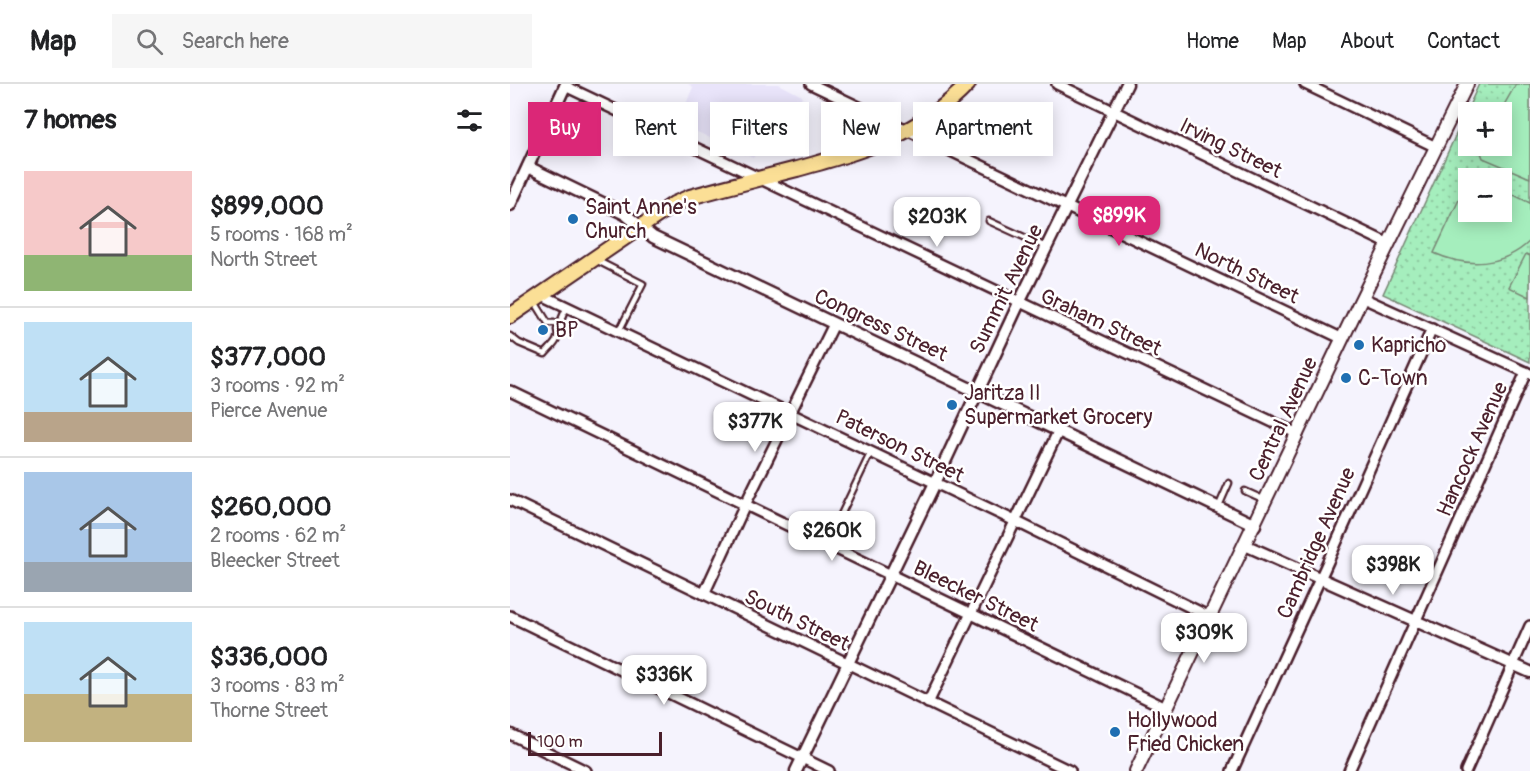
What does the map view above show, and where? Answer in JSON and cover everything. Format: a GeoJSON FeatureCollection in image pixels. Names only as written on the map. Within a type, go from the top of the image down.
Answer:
{"type":"FeatureCollection","features":[{"type":"Feature","properties":{"kind":"main road"},"geometry":{"type":"LineString","coordinates":[[510,316],[674,204],[690,197],[867,149],[908,131],[955,97],[968,84]]}},
{"type":"Feature","properties":{"kind":"main road","name":"Central Avenue"},"geometry":{"type":"LineString","coordinates":[[1139,770],[1166,708],[1467,84]]}},
{"type":"Feature","properties":{"kind":"street","name":"North Street"},"geometry":{"type":"LineString","coordinates":[[811,84],[1343,339]]}},
{"type":"Feature","properties":{"kind":"street","name":"Irving Street"},"geometry":{"type":"LineString","coordinates":[[1057,84],[1389,244]]}},
{"type":"Feature","properties":{"kind":"street","name":"Summit Avenue"},"geometry":{"type":"LineString","coordinates":[[796,771],[1019,303],[1127,84]]}},
{"type":"Feature","properties":{"kind":"street"},"geometry":{"type":"LineString","coordinates":[[1305,84],[1436,147]]}},
{"type":"Feature","properties":{"kind":"street"},"geometry":{"type":"LineString","coordinates":[[510,205],[566,85]]}},
{"type":"Feature","properties":{"kind":"street","name":"Graham Street"},"geometry":{"type":"LineString","coordinates":[[566,85],[1019,303],[1298,434]]}},
{"type":"Feature","properties":{"kind":"street","name":"Congress Street"},"geometry":{"type":"LineString","coordinates":[[528,167],[625,214],[653,237],[1255,525]]}},
{"type":"Feature","properties":{"kind":"street","name":"Paterson Street"},"geometry":{"type":"LineString","coordinates":[[538,297],[568,307],[1210,617]]}},
{"type":"Feature","properties":{"kind":"street"},"geometry":{"type":"LineString","coordinates":[[1363,298],[1528,373]]}},
{"type":"Feature","properties":{"kind":"street"},"geometry":{"type":"LineString","coordinates":[[704,594],[834,324]]}},
{"type":"Feature","properties":{"kind":"street","name":"Cambridge Avenue"},"geometry":{"type":"LineString","coordinates":[[1232,771],[1432,329]]}},
{"type":"Feature","properties":{"kind":"street","name":"Hancock Avenue"},"geometry":{"type":"LineString","coordinates":[[1349,771],[1528,373]]}},
{"type":"Feature","properties":{"kind":"street","name":"Bleecker Street"},"geometry":{"type":"LineString","coordinates":[[510,391],[1166,708]]}},
{"type":"Feature","properties":{"kind":"street"},"geometry":{"type":"LineString","coordinates":[[928,702],[1058,432]]}},
{"type":"Feature","properties":{"kind":"street","name":"South Street"},"geometry":{"type":"LineString","coordinates":[[510,500],[1070,771]]}},
{"type":"Feature","properties":{"kind":"street"},"geometry":{"type":"LineString","coordinates":[[1245,545],[1530,672]]}},
{"type":"Feature","properties":{"kind":"street"},"geometry":{"type":"LineString","coordinates":[[510,616],[829,771]]}},
{"type":"Feature","properties":{"kind":"street"},"geometry":{"type":"LineString","coordinates":[[1466,771],[1530,626]]}},
{"type":"Feature","properties":{"kind":"street"},"geometry":{"type":"LineString","coordinates":[[510,734],[566,767],[586,771]]}},
{"type":"Feature","properties":{"kind":"lane"},"geometry":{"type":"LineString","coordinates":[[989,220],[1047,247]]}},
{"type":"Feature","properties":{"kind":"lane"},"geometry":{"type":"LineString","coordinates":[[594,258],[643,284],[619,332]]}},
{"type":"Feature","properties":{"kind":"lane"},"geometry":{"type":"LineString","coordinates":[[538,297],[548,323],[559,323]]}},
{"type":"Feature","properties":{"kind":"lane"},"geometry":{"type":"LineString","coordinates":[[510,336],[519,343],[545,354],[558,339],[559,323],[568,307]]}},
{"type":"Feature","properties":{"kind":"lane"},"geometry":{"type":"LineString","coordinates":[[827,544],[871,452]]}},
{"type":"Feature","properties":{"kind":"lane"},"geometry":{"type":"LineString","coordinates":[[1218,508],[1229,483]]}},
{"type":"Feature","properties":{"kind":"lane"},"geometry":{"type":"LineString","coordinates":[[1245,491],[1266,501]]}},
{"type":"Feature","properties":{"kind":"shaded area"},"geometry":{"type":"Polygon","coordinates":[[[688,84],[779,84],[802,96],[801,102],[710,102],[710,138],[698,132],[698,102],[687,102],[693,87],[688,84]]]}},
{"type":"Feature","properties":{"kind":"green space"},"geometry":{"type":"Polygon","coordinates":[[[1479,84],[1530,84],[1530,362],[1383,294],[1458,130],[1458,156],[1512,156],[1512,102],[1471,102],[1479,84]]]}},
{"type":"Feature","properties":{"kind":"green space"},"geometry":{"type":"Polygon","coordinates":[[[1516,84],[1530,84],[1530,178],[1482,156],[1512,156],[1512,102],[1506,102],[1516,84]]]}},
{"type":"Feature","properties":{"kind":"green space"},"geometry":{"type":"Polygon","coordinates":[[[1512,194],[1530,203],[1530,241],[1508,256],[1472,263],[1434,253],[1458,201],[1458,222],[1512,222],[1512,194]]]}},
{"type":"Feature","properties":{"kind":"green space"},"geometry":{"type":"Polygon","coordinates":[[[1526,254],[1530,256],[1530,297],[1509,287],[1526,254]]]}},
{"type":"Feature","properties":{"kind":"place","name":"Saint Anne's Church"},"geometry":{"type":"Point","coordinates":[573,219]}},
{"type":"Feature","properties":{"kind":"place","name":"BP"},"geometry":{"type":"Point","coordinates":[543,330]}},
{"type":"Feature","properties":{"kind":"place","name":"Kapricho"},"geometry":{"type":"Point","coordinates":[1359,345]}},
{"type":"Feature","properties":{"kind":"place","name":"C-Town"},"geometry":{"type":"Point","coordinates":[1346,378]}},
{"type":"Feature","properties":{"kind":"place","name":"Jaritza II Supermarket Grocery"},"geometry":{"type":"Point","coordinates":[952,405]}},
{"type":"Feature","properties":{"kind":"place","name":"Hollywood Fried Chicken"},"geometry":{"type":"Point","coordinates":[1115,732]}}]}
